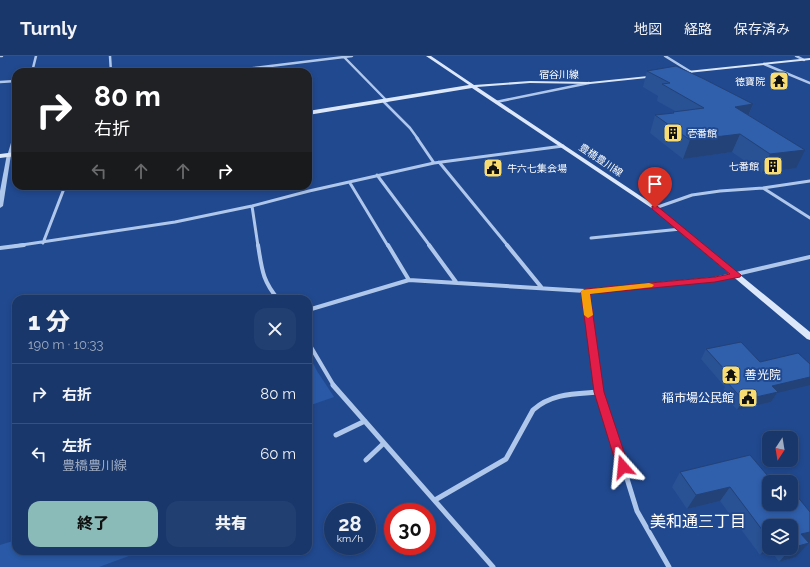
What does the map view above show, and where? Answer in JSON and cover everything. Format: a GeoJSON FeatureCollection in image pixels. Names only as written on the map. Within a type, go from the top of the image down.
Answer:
{"type":"FeatureCollection","features":[{"type":"Feature","properties":{"kind":"main road","name":"豊橋豊川線"},"geometry":{"type":"LineString","coordinates":[[428,56],[655,208],[810,337]]}},
{"type":"Feature","properties":{"kind":"main road"},"geometry":{"type":"LineString","coordinates":[[670,74],[810,59]]}},
{"type":"Feature","properties":{"kind":"main road","name":"宿谷川線"},"geometry":{"type":"LineString","coordinates":[[312,112],[385,102],[473,86],[530,82],[590,83],[663,75]]}},
{"type":"Feature","properties":{"kind":"main road"},"geometry":{"type":"LineString","coordinates":[[0,156],[12,155]]}},
{"type":"Feature","properties":{"kind":"street"},"geometry":{"type":"LineString","coordinates":[[33,68],[36,56]]}},
{"type":"Feature","properties":{"kind":"street"},"geometry":{"type":"LineString","coordinates":[[110,56],[111,68]]}},
{"type":"Feature","properties":{"kind":"street"},"geometry":{"type":"LineString","coordinates":[[255,68],[352,56]]}},
{"type":"Feature","properties":{"kind":"street"},"geometry":{"type":"LineString","coordinates":[[665,56],[691,72]]}},
{"type":"Feature","properties":{"kind":"street"},"geometry":{"type":"LineString","coordinates":[[796,56],[804,60]]}},
{"type":"Feature","properties":{"kind":"street"},"geometry":{"type":"LineString","coordinates":[[344,57],[410,128],[434,163]]}},
{"type":"Feature","properties":{"kind":"street"},"geometry":{"type":"LineString","coordinates":[[764,64],[810,83]]}},
{"type":"Feature","properties":{"kind":"street"},"geometry":{"type":"LineString","coordinates":[[0,82],[12,81]]}},
{"type":"Feature","properties":{"kind":"street"},"geometry":{"type":"LineString","coordinates":[[496,102],[590,83]]}},
{"type":"Feature","properties":{"kind":"street"},"geometry":{"type":"LineString","coordinates":[[0,206],[12,146]]}},
{"type":"Feature","properties":{"kind":"street"},"geometry":{"type":"LineString","coordinates":[[0,248],[43,243],[175,222],[252,206],[309,191],[434,163],[563,146]]}},
{"type":"Feature","properties":{"kind":"street"},"geometry":{"type":"LineString","coordinates":[[440,162],[542,288]]}},
{"type":"Feature","properties":{"kind":"street"},"geometry":{"type":"LineString","coordinates":[[377,175],[456,282]]}},
{"type":"Feature","properties":{"kind":"street"},"geometry":{"type":"LineString","coordinates":[[655,208],[692,196],[720,191],[763,188],[810,181]]}},
{"type":"Feature","properties":{"kind":"street"},"geometry":{"type":"LineString","coordinates":[[350,183],[409,280]]}},
{"type":"Feature","properties":{"kind":"street"},"geometry":{"type":"LineString","coordinates":[[763,188],[810,218]]}},
{"type":"Feature","properties":{"kind":"street"},"geometry":{"type":"LineString","coordinates":[[43,243],[63,190]]}},
{"type":"Feature","properties":{"kind":"street"},"geometry":{"type":"LineString","coordinates":[[252,206],[263,276],[268,287],[275,295]]}},
{"type":"Feature","properties":{"kind":"street"},"geometry":{"type":"LineString","coordinates":[[591,238],[681,229]]}},
{"type":"Feature","properties":{"kind":"street"},"geometry":{"type":"LineString","coordinates":[[312,309],[409,280],[456,282],[585,292],[715,279],[810,257]]}},
{"type":"Feature","properties":{"kind":"street"},"geometry":{"type":"LineString","coordinates":[[585,292],[599,392],[637,511],[669,567]]}},
{"type":"Feature","properties":{"kind":"street"},"geometry":{"type":"LineString","coordinates":[[312,349],[329,380],[493,567]]}},
{"type":"Feature","properties":{"kind":"street"},"geometry":{"type":"LineString","coordinates":[[435,500],[506,459],[533,410],[539,403],[555,395],[599,392]]}},
{"type":"Feature","properties":{"kind":"street"},"geometry":{"type":"LineString","coordinates":[[336,435],[365,421]]}},
{"type":"Feature","properties":{"kind":"street"},"geometry":{"type":"LineString","coordinates":[[366,460],[384,443]]}},
{"type":"Feature","properties":{"kind":"shaded area"},"geometry":{"type":"Polygon","coordinates":[[[312,361],[317,371],[334,397],[312,405],[312,361]]]}},
{"type":"Feature","properties":{"kind":"shaded area"},"geometry":{"type":"Polygon","coordinates":[[[12,541],[12,555],[129,556],[99,567],[0,567],[0,545],[12,541]]]}},
{"type":"Feature","properties":{"kind":"building"},"geometry":{"type":"Polygon","coordinates":[[[676,66],[753,104],[735,107],[805,150],[770,154],[740,134],[690,140],[655,115],[704,108],[662,84],[670,83],[647,71],[676,66]]]}},
{"type":"Feature","properties":{"kind":"building"},"geometry":{"type":"Polygon","coordinates":[[[741,342],[760,362],[798,353],[810,364],[810,377],[772,386],[778,392],[743,400],[728,383],[735,381],[706,349],[741,342]]]}},
{"type":"Feature","properties":{"kind":"building"},"geometry":{"type":"Polygon","coordinates":[[[750,455],[767,475],[762,475],[762,511],[798,511],[798,497],[810,512],[810,532],[801,534],[809,543],[798,546],[798,519],[762,519],[762,530],[730,487],[696,495],[680,472],[750,455]]]}},
{"type":"Feature","properties":{"kind":"slow traffic"},"geometry":{"type":"LineString","coordinates":[[588,315],[585,292],[649,285]]}},
{"type":"Feature","properties":{"kind":"place","name":"徳寶院"},"geometry":{"type":"Point","coordinates":[779,81]}},
{"type":"Feature","properties":{"kind":"place","name":"壱番館"},"geometry":{"type":"Point","coordinates":[673,133]}},
{"type":"Feature","properties":{"kind":"place","name":"七番館"},"geometry":{"type":"Point","coordinates":[773,166]}},
{"type":"Feature","properties":{"kind":"place","name":"牛六七集会場"},"geometry":{"type":"Point","coordinates":[493,168]}},
{"type":"Feature","properties":{"kind":"place","name":"善光院"},"geometry":{"type":"Point","coordinates":[731,375]}},
{"type":"Feature","properties":{"kind":"place","name":"稲市場公民館"},"geometry":{"type":"Point","coordinates":[748,398]}},
{"type":"Feature","properties":{"kind":"district","name":"美和通三丁目"},"geometry":{"type":"Point","coordinates":[698,521]}},
{"type":"Feature","properties":{"kind":"route"},"geometry":{"type":"LineString","coordinates":[[623,467],[599,392],[585,292],[715,279],[737,275],[655,208]]}}]}
